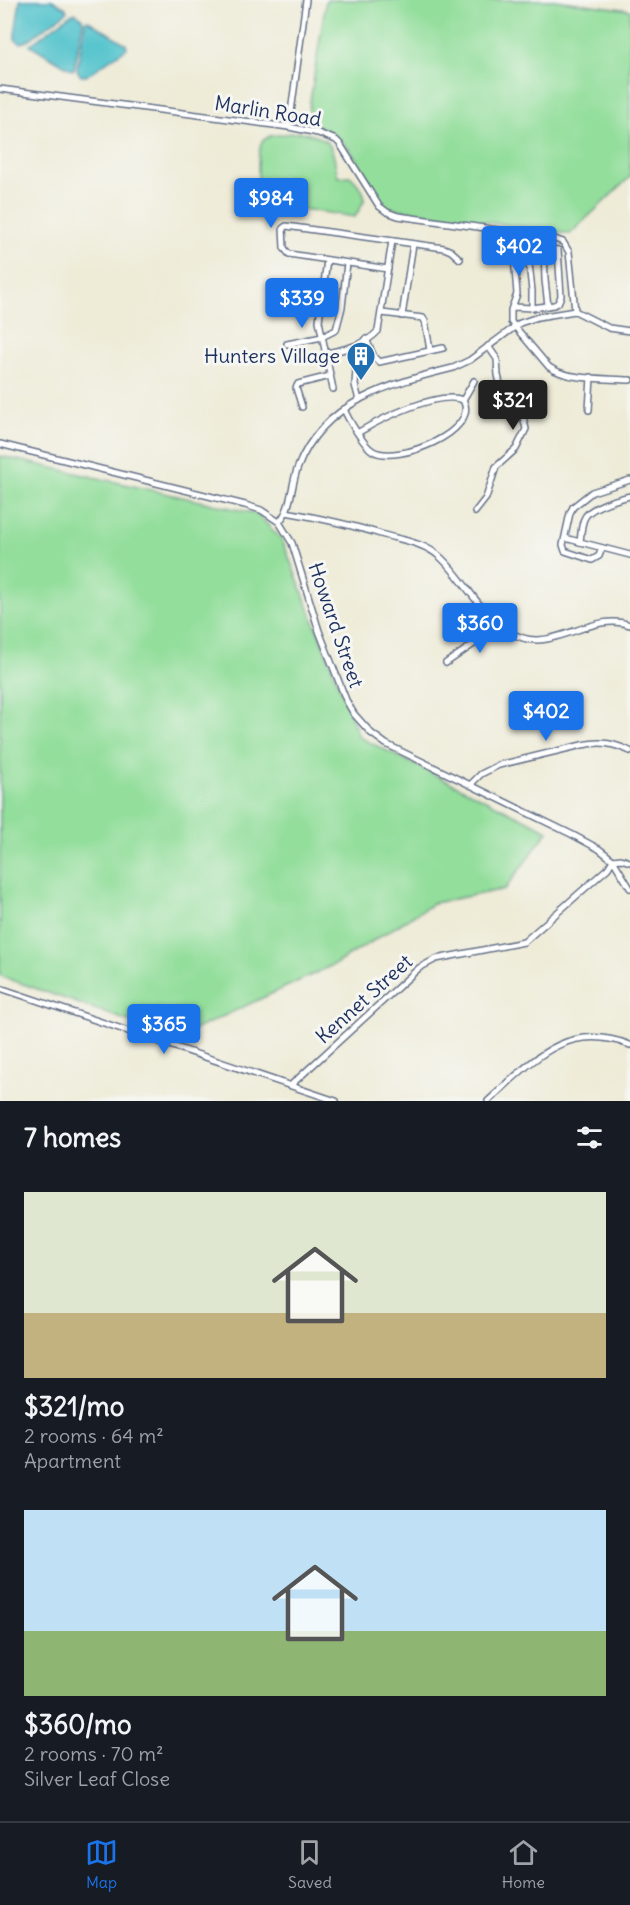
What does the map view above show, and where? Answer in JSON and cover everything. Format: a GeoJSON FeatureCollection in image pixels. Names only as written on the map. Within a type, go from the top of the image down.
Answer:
{"type":"FeatureCollection","features":[{"type":"Feature","properties":{"kind":"street"},"geometry":{"type":"LineString","coordinates":[[289,127],[306,0]]}},
{"type":"Feature","properties":{"kind":"street","name":"Marlin Road"},"geometry":{"type":"LineString","coordinates":[[0,89],[289,127],[329,136],[340,144],[373,198],[387,212],[398,216],[558,239],[566,245],[569,252],[575,311]]}},
{"type":"Feature","properties":{"kind":"street"},"geometry":{"type":"LineString","coordinates":[[388,269],[290,254],[284,248],[283,230],[286,226],[413,244],[449,250],[460,259]]}},
{"type":"Feature","properties":{"kind":"street"},"geometry":{"type":"LineString","coordinates":[[500,231],[498,244],[556,249],[559,255],[561,296],[558,303],[532,308],[514,307]]}},
{"type":"Feature","properties":{"kind":"street"},"geometry":{"type":"LineString","coordinates":[[326,353],[349,348],[378,331],[392,241]]}},
{"type":"Feature","properties":{"kind":"street"},"geometry":{"type":"LineString","coordinates":[[402,316],[413,244]]}},
{"type":"Feature","properties":{"kind":"street"},"geometry":{"type":"LineString","coordinates":[[513,244],[517,294],[510,315],[513,326],[555,371],[567,375],[630,380]]}},
{"type":"Feature","properties":{"kind":"street"},"geometry":{"type":"LineString","coordinates":[[527,245],[532,308]]}},
{"type":"Feature","properties":{"kind":"street"},"geometry":{"type":"LineString","coordinates":[[544,247],[548,306]]}},
{"type":"Feature","properties":{"kind":"street"},"geometry":{"type":"LineString","coordinates":[[327,260],[319,317],[333,389]]}},
{"type":"Feature","properties":{"kind":"street"},"geometry":{"type":"LineString","coordinates":[[287,344],[322,337],[334,332],[338,326],[347,263]]}},
{"type":"Feature","properties":{"kind":"street"},"geometry":{"type":"LineString","coordinates":[[0,444],[245,504],[261,510],[279,522],[286,512],[294,478],[304,453],[320,431],[344,409],[359,400],[403,381],[453,368],[470,360],[513,326],[538,317],[575,311],[609,328],[630,331]]}},
{"type":"Feature","properties":{"kind":"street"},"geometry":{"type":"LineString","coordinates":[[382,314],[424,319],[430,350]]}},
{"type":"Feature","properties":{"kind":"street"},"geometry":{"type":"LineString","coordinates":[[366,339],[374,357],[379,362],[443,348]]}},
{"type":"Feature","properties":{"kind":"street"},"geometry":{"type":"LineString","coordinates":[[475,512],[486,498],[496,468],[516,449],[526,429],[523,417],[502,392],[496,359],[488,346]]}},
{"type":"Feature","properties":{"kind":"street"},"geometry":{"type":"LineString","coordinates":[[349,348],[356,370],[355,387],[359,400]]}},
{"type":"Feature","properties":{"kind":"street"},"geometry":{"type":"LineString","coordinates":[[302,406],[296,388],[298,384],[330,376]]}},
{"type":"Feature","properties":{"kind":"street"},"geometry":{"type":"LineString","coordinates":[[589,410],[591,377]]}},
{"type":"Feature","properties":{"kind":"street"},"geometry":{"type":"LineString","coordinates":[[463,400],[474,381]]}},
{"type":"Feature","properties":{"kind":"street"},"geometry":{"type":"LineString","coordinates":[[344,409],[349,420],[368,447],[386,454],[416,450],[433,443],[460,423],[466,412],[465,404],[463,400],[454,397],[425,402],[358,432]]}},
{"type":"Feature","properties":{"kind":"street"},"geometry":{"type":"LineString","coordinates":[[602,548],[597,559],[585,559],[565,551],[563,548],[571,510],[592,492],[630,480]]}},
{"type":"Feature","properties":{"kind":"street"},"geometry":{"type":"LineString","coordinates":[[580,542],[587,514],[595,508],[630,496]]}},
{"type":"Feature","properties":{"kind":"street"},"geometry":{"type":"LineString","coordinates":[[286,512],[343,523],[428,549],[442,559],[497,624],[523,638],[538,640],[607,623],[630,625]]}},
{"type":"Feature","properties":{"kind":"street","name":"Howard Street"},"geometry":{"type":"LineString","coordinates":[[279,522],[292,543],[319,631],[342,693],[354,714],[371,733],[386,744],[571,834],[599,849],[613,860],[621,859],[630,862]]}},
{"type":"Feature","properties":{"kind":"street"},"geometry":{"type":"LineString","coordinates":[[565,538],[630,555]]}},
{"type":"Feature","properties":{"kind":"street"},"geometry":{"type":"LineString","coordinates":[[446,663],[474,644],[497,624]]}},
{"type":"Feature","properties":{"kind":"street"},"geometry":{"type":"LineString","coordinates":[[471,784],[481,774],[499,765],[596,742],[618,745],[630,751]]}},
{"type":"Feature","properties":{"kind":"street"},"geometry":{"type":"LineString","coordinates":[[613,860],[630,888]]}},
{"type":"Feature","properties":{"kind":"street","name":"Kennet Street"},"geometry":{"type":"LineString","coordinates":[[291,1085],[419,968],[436,959],[524,942],[608,868],[613,860]]}},
{"type":"Feature","properties":{"kind":"street"},"geometry":{"type":"LineString","coordinates":[[0,988],[333,1100]]}},
{"type":"Feature","properties":{"kind":"street"},"geometry":{"type":"LineString","coordinates":[[488,1101],[530,1063],[564,1041],[593,1037],[630,1045]]}},
{"type":"Feature","properties":{"kind":"green space"},"geometry":{"type":"Polygon","coordinates":[[[326,0],[554,0],[630,10],[630,177],[570,234],[389,208],[380,200],[358,161],[345,145],[329,132],[307,121],[326,0]]]}},
{"type":"Feature","properties":{"kind":"green space"},"geometry":{"type":"Polygon","coordinates":[[[300,132],[320,137],[326,141],[332,151],[338,177],[350,176],[361,188],[364,200],[355,217],[263,203],[258,172],[262,141],[270,136],[300,132]]]}},
{"type":"Feature","properties":{"kind":"green space"},"geometry":{"type":"Polygon","coordinates":[[[0,456],[257,514],[282,540],[359,737],[548,831],[505,889],[434,903],[337,963],[177,1038],[0,976],[0,456]]]}},
{"type":"Feature","properties":{"kind":"water"},"geometry":{"type":"Polygon","coordinates":[[[20,0],[52,0],[66,8],[67,12],[21,43],[15,39],[20,0]]]}},
{"type":"Feature","properties":{"kind":"water"},"geometry":{"type":"Polygon","coordinates":[[[76,13],[83,21],[72,70],[30,45],[76,13]]]}},
{"type":"Feature","properties":{"kind":"water"},"geometry":{"type":"Polygon","coordinates":[[[87,20],[126,44],[127,48],[86,76],[81,76],[77,69],[87,20]]]}},
{"type":"Feature","properties":{"kind":"place","name":"Hunters Village"},"geometry":{"type":"Point","coordinates":[361,382]}}]}
